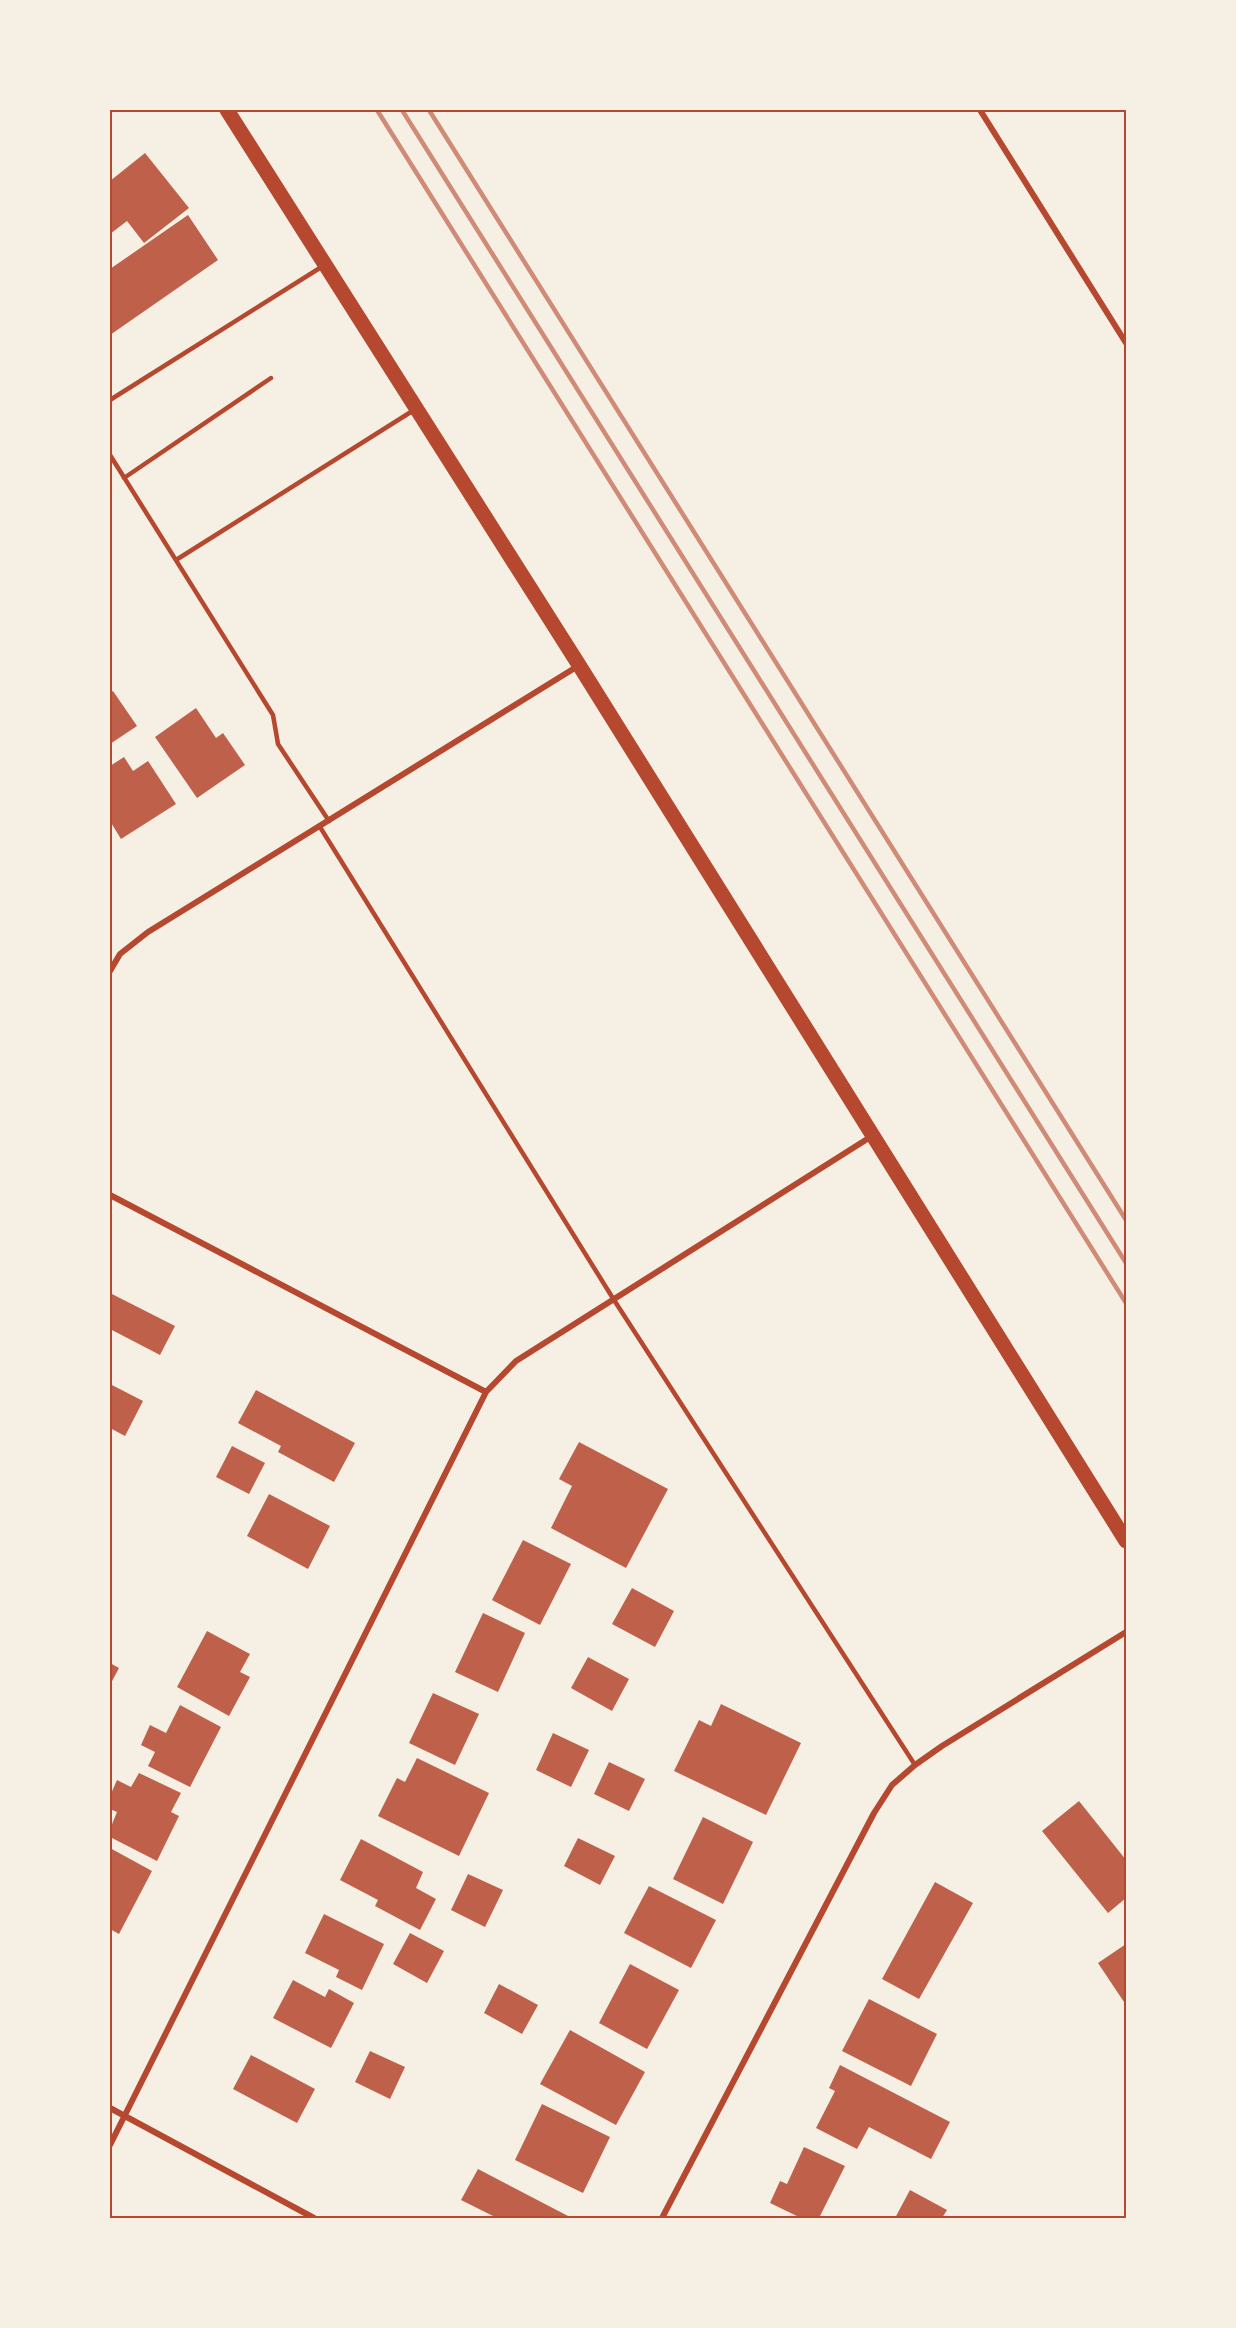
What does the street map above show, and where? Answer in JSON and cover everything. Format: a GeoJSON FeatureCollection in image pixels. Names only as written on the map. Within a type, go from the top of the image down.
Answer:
{"type":"FeatureCollection","features":[{"type":"Feature","properties":{"kind":"main road"},"geometry":{"type":"LineString","coordinates":[[227,110],[579,665],[1126,1541]]}},
{"type":"Feature","properties":{"kind":"street"},"geometry":{"type":"LineString","coordinates":[[980,110],[1126,343]]}},
{"type":"Feature","properties":{"kind":"street"},"geometry":{"type":"LineString","coordinates":[[110,971],[120,954],[148,932],[579,665]]}},
{"type":"Feature","properties":{"kind":"street"},"geometry":{"type":"LineString","coordinates":[[110,2145],[486,1392],[516,1361],[872,1136]]}},
{"type":"Feature","properties":{"kind":"street"},"geometry":{"type":"LineString","coordinates":[[110,1195],[486,1392]]}},
{"type":"Feature","properties":{"kind":"street"},"geometry":{"type":"LineString","coordinates":[[662,2218],[874,1813],[892,1785],[942,1746],[1126,1632]]}},
{"type":"Feature","properties":{"kind":"street"},"geometry":{"type":"LineString","coordinates":[[110,2108],[314,2218]]}},
{"type":"Feature","properties":{"kind":"lane"},"geometry":{"type":"LineString","coordinates":[[110,400],[325,264]]}},
{"type":"Feature","properties":{"kind":"lane"},"geometry":{"type":"LineString","coordinates":[[124,478],[271,378]]}},
{"type":"Feature","properties":{"kind":"lane"},"geometry":{"type":"LineString","coordinates":[[176,560],[416,409]]}},
{"type":"Feature","properties":{"kind":"lane"},"geometry":{"type":"LineString","coordinates":[[110,455],[273,715],[278,744],[330,821]]}},
{"type":"Feature","properties":{"kind":"lane"},"geometry":{"type":"LineString","coordinates":[[320,827],[614,1300],[915,1765]]}},
{"type":"Feature","properties":{"kind":"building"},"geometry":{"type":"Polygon","coordinates":[[[145,153],[189,208],[144,243],[127,221],[110,234],[110,181],[145,153]]]}},
{"type":"Feature","properties":{"kind":"building"},"geometry":{"type":"Polygon","coordinates":[[[188,215],[218,260],[110,335],[110,269],[188,215]]]}},
{"type":"Feature","properties":{"kind":"building"},"geometry":{"type":"Polygon","coordinates":[[[113,691],[137,726],[110,744],[110,693],[113,691]]]}},
{"type":"Feature","properties":{"kind":"building"},"geometry":{"type":"Polygon","coordinates":[[[196,708],[216,738],[223,733],[245,765],[197,798],[155,737],[196,708]]]}},
{"type":"Feature","properties":{"kind":"building"},"geometry":{"type":"Polygon","coordinates":[[[124,757],[133,771],[148,761],[176,804],[121,839],[110,821],[110,766],[124,757]]]}},
{"type":"Feature","properties":{"kind":"building"},"geometry":{"type":"Polygon","coordinates":[[[110,1293],[175,1326],[160,1355],[110,1329],[110,1293]]]}},
{"type":"Feature","properties":{"kind":"building"},"geometry":{"type":"Polygon","coordinates":[[[110,1384],[143,1401],[125,1436],[110,1428],[110,1384]]]}},
{"type":"Feature","properties":{"kind":"building"},"geometry":{"type":"Polygon","coordinates":[[[256,1390],[355,1443],[334,1482],[278,1452],[281,1446],[238,1423],[256,1390]]]}},
{"type":"Feature","properties":{"kind":"building"},"geometry":{"type":"Polygon","coordinates":[[[579,1442],[668,1489],[626,1568],[551,1528],[572,1486],[559,1479],[579,1442]]]}},
{"type":"Feature","properties":{"kind":"building"},"geometry":{"type":"Polygon","coordinates":[[[232,1446],[265,1463],[249,1494],[216,1477],[232,1446]]]}},
{"type":"Feature","properties":{"kind":"building"},"geometry":{"type":"Polygon","coordinates":[[[269,1494],[330,1526],[308,1569],[247,1536],[269,1494]]]}},
{"type":"Feature","properties":{"kind":"building"},"geometry":{"type":"Polygon","coordinates":[[[523,1540],[571,1564],[540,1625],[492,1600],[523,1540]]]}},
{"type":"Feature","properties":{"kind":"building"},"geometry":{"type":"Polygon","coordinates":[[[632,1588],[674,1611],[655,1647],[612,1624],[632,1588]]]}},
{"type":"Feature","properties":{"kind":"building"},"geometry":{"type":"Polygon","coordinates":[[[483,1613],[525,1633],[498,1692],[455,1672],[483,1613]]]}},
{"type":"Feature","properties":{"kind":"building"},"geometry":{"type":"Polygon","coordinates":[[[207,1631],[250,1654],[240,1672],[250,1677],[229,1716],[177,1687],[207,1631]]]}},
{"type":"Feature","properties":{"kind":"building"},"geometry":{"type":"Polygon","coordinates":[[[588,1657],[629,1679],[612,1711],[571,1688],[588,1657]]]}},
{"type":"Feature","properties":{"kind":"building"},"geometry":{"type":"Polygon","coordinates":[[[110,1663],[119,1668],[110,1685],[110,1663]]]}},
{"type":"Feature","properties":{"kind":"building"},"geometry":{"type":"Polygon","coordinates":[[[433,1693],[479,1714],[455,1765],[409,1743],[433,1693]]]}},
{"type":"Feature","properties":{"kind":"building"},"geometry":{"type":"Polygon","coordinates":[[[721,1704],[801,1743],[766,1815],[674,1771],[699,1720],[711,1726],[721,1704]]]}},
{"type":"Feature","properties":{"kind":"building"},"geometry":{"type":"Polygon","coordinates":[[[180,1705],[221,1727],[190,1787],[148,1766],[155,1752],[141,1745],[150,1725],[166,1733],[180,1705]]]}},
{"type":"Feature","properties":{"kind":"building"},"geometry":{"type":"Polygon","coordinates":[[[553,1733],[589,1750],[571,1787],[536,1770],[553,1733]]]}},
{"type":"Feature","properties":{"kind":"building"},"geometry":{"type":"Polygon","coordinates":[[[417,1758],[489,1793],[459,1856],[378,1816],[397,1778],[405,1782],[417,1758]]]}},
{"type":"Feature","properties":{"kind":"building"},"geometry":{"type":"Polygon","coordinates":[[[609,1762],[645,1779],[629,1811],[594,1794],[609,1762]]]}},
{"type":"Feature","properties":{"kind":"building"},"geometry":{"type":"Polygon","coordinates":[[[139,1773],[181,1793],[171,1812],[179,1816],[157,1861],[110,1837],[110,1829],[117,1812],[110,1809],[110,1796],[117,1780],[131,1787],[139,1773]]]}},
{"type":"Feature","properties":{"kind":"building"},"geometry":{"type":"Polygon","coordinates":[[[1079,1801],[1126,1860],[1126,1898],[1108,1913],[1042,1831],[1079,1801]]]}},
{"type":"Feature","properties":{"kind":"building"},"geometry":{"type":"Polygon","coordinates":[[[703,1817],[753,1842],[723,1904],[673,1879],[703,1817]]]}},
{"type":"Feature","properties":{"kind":"building"},"geometry":{"type":"Polygon","coordinates":[[[578,1838],[615,1856],[600,1885],[564,1866],[578,1838]]]}},
{"type":"Feature","properties":{"kind":"building"},"geometry":{"type":"Polygon","coordinates":[[[361,1839],[423,1872],[416,1888],[436,1899],[420,1930],[375,1906],[378,1900],[340,1880],[361,1839]]]}},
{"type":"Feature","properties":{"kind":"building"},"geometry":{"type":"Polygon","coordinates":[[[110,1848],[152,1871],[119,1934],[110,1929],[110,1848]]]}},
{"type":"Feature","properties":{"kind":"building"},"geometry":{"type":"Polygon","coordinates":[[[468,1874],[503,1890],[485,1927],[451,1910],[468,1874]]]}},
{"type":"Feature","properties":{"kind":"building"},"geometry":{"type":"Polygon","coordinates":[[[935,1882],[973,1903],[919,1999],[882,1979],[935,1882]]]}},
{"type":"Feature","properties":{"kind":"building"},"geometry":{"type":"Polygon","coordinates":[[[649,1886],[716,1920],[691,1968],[624,1933],[649,1886]]]}},
{"type":"Feature","properties":{"kind":"building"},"geometry":{"type":"Polygon","coordinates":[[[324,1914],[384,1944],[362,1990],[336,1977],[339,1970],[305,1953],[324,1914]]]}},
{"type":"Feature","properties":{"kind":"building"},"geometry":{"type":"Polygon","coordinates":[[[410,1933],[444,1951],[427,1983],[393,1964],[410,1933]]]}},
{"type":"Feature","properties":{"kind":"building"},"geometry":{"type":"Polygon","coordinates":[[[1126,1944],[1126,2000],[1124,2002],[1098,1963],[1126,1944]]]}},
{"type":"Feature","properties":{"kind":"building"},"geometry":{"type":"Polygon","coordinates":[[[630,1964],[679,1990],[647,2049],[599,2023],[630,1964]]]}},
{"type":"Feature","properties":{"kind":"building"},"geometry":{"type":"Polygon","coordinates":[[[293,1980],[325,1997],[329,1989],[354,2003],[331,2048],[273,2018],[293,1980]]]}},
{"type":"Feature","properties":{"kind":"building"},"geometry":{"type":"Polygon","coordinates":[[[499,1984],[538,2005],[522,2034],[484,2013],[499,1984]]]}},
{"type":"Feature","properties":{"kind":"building"},"geometry":{"type":"Polygon","coordinates":[[[869,1999],[937,2034],[911,2086],[842,2051],[869,1999]]]}},
{"type":"Feature","properties":{"kind":"building"},"geometry":{"type":"Polygon","coordinates":[[[570,2030],[645,2072],[616,2125],[540,2084],[570,2030]]]}},
{"type":"Feature","properties":{"kind":"building"},"geometry":{"type":"Polygon","coordinates":[[[370,2051],[405,2067],[390,2099],[355,2082],[370,2051]]]}},
{"type":"Feature","properties":{"kind":"building"},"geometry":{"type":"Polygon","coordinates":[[[251,2055],[315,2089],[297,2123],[233,2089],[251,2055]]]}},
{"type":"Feature","properties":{"kind":"building"},"geometry":{"type":"Polygon","coordinates":[[[840,2065],[950,2122],[931,2159],[869,2127],[857,2149],[816,2128],[835,2091],[829,2088],[840,2065]]]}},
{"type":"Feature","properties":{"kind":"building"},"geometry":{"type":"Polygon","coordinates":[[[542,2104],[610,2137],[583,2193],[515,2160],[542,2104]]]}},
{"type":"Feature","properties":{"kind":"building"},"geometry":{"type":"Polygon","coordinates":[[[804,2147],[845,2166],[819,2218],[801,2218],[770,2203],[780,2181],[787,2184],[804,2147]]]}},
{"type":"Feature","properties":{"kind":"building"},"geometry":{"type":"Polygon","coordinates":[[[478,2169],[570,2217],[497,2218],[461,2200],[478,2169]]]}},
{"type":"Feature","properties":{"kind":"building"},"geometry":{"type":"Polygon","coordinates":[[[910,2190],[947,2210],[942,2218],[895,2218],[910,2190]]]}},
{"type":"Feature","properties":{"kind":"railway"},"geometry":{"type":"LineString","coordinates":[[377,110],[1126,1303]]}},
{"type":"Feature","properties":{"kind":"railway"},"geometry":{"type":"LineString","coordinates":[[402,110],[1126,1263]]}},
{"type":"Feature","properties":{"kind":"railway"},"geometry":{"type":"LineString","coordinates":[[429,110],[1126,1220]]}}]}
